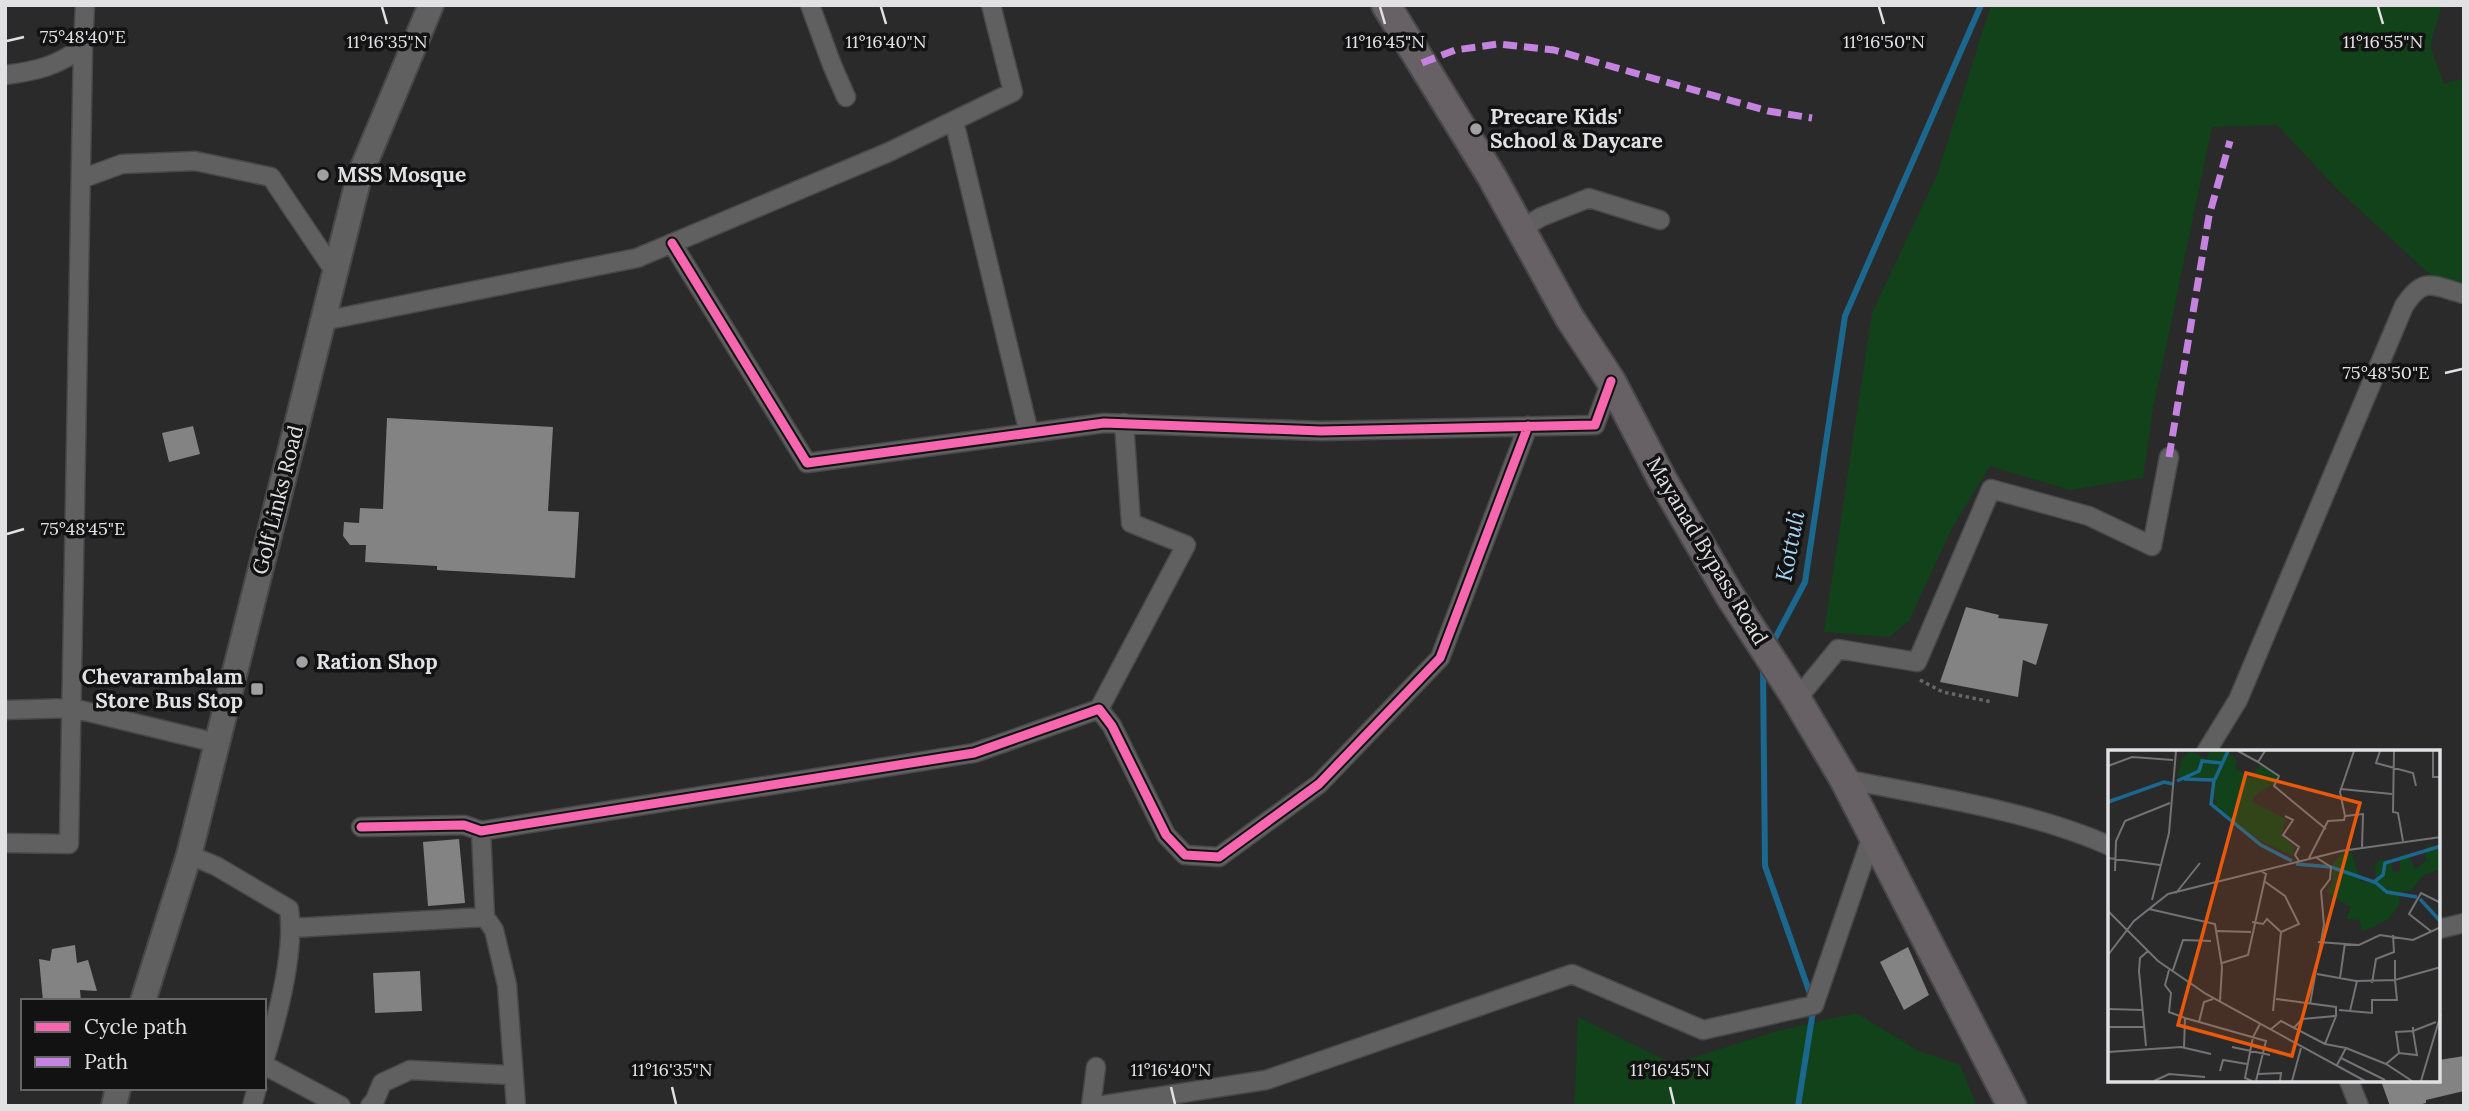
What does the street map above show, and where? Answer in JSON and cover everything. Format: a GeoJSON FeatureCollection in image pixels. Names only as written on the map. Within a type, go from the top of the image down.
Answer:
{"type":"FeatureCollection","features":[{"type":"Feature","properties":{"kind":"main road","name":"Golf Links Road"},"geometry":{"type":"LineString","coordinates":[[144,999],[189,855],[359,177],[431,5]]}},
{"type":"Feature","properties":{"kind":"main road","name":"Mayanad Bypass Road"},"geometry":{"type":"LineString","coordinates":[[1387,5],[1492,177],[1569,317],[1611,381],[1662,479],[1730,596],[1795,696],[1844,779],[2012,1106]]}},
{"type":"Feature","properties":{"kind":"street"},"geometry":{"type":"LineString","coordinates":[[5,843],[69,844],[85,5]]}},
{"type":"Feature","properties":{"kind":"street"},"geometry":{"type":"LineString","coordinates":[[810,5],[846,97]]}},
{"type":"Feature","properties":{"kind":"street"},"geometry":{"type":"LineString","coordinates":[[323,321],[637,258],[889,152],[1013,92],[991,5]]}},
{"type":"Feature","properties":{"kind":"street"},"geometry":{"type":"LineString","coordinates":[[5,75],[32,72],[62,62],[83,47]]}},
{"type":"Feature","properties":{"kind":"street"},"geometry":{"type":"LineString","coordinates":[[954,121],[1029,433]]}},
{"type":"Feature","properties":{"kind":"street"},"geometry":{"type":"LineString","coordinates":[[81,178],[122,164],[195,161],[271,177],[335,272]]}},
{"type":"Feature","properties":{"kind":"street"},"geometry":{"type":"LineString","coordinates":[[1521,229],[1541,217],[1589,198],[1660,220]]}},
{"type":"Feature","properties":{"kind":"street"},"geometry":{"type":"LineString","coordinates":[[672,243],[807,463],[1104,423],[1321,431],[1595,425],[1611,381]]}},
{"type":"Feature","properties":{"kind":"street"},"geometry":{"type":"LineString","coordinates":[[2207,750],[2238,700],[2404,306],[2415,289],[2427,284],[2464,294]]}},
{"type":"Feature","properties":{"kind":"street"},"geometry":{"type":"LineString","coordinates":[[361,827],[464,825],[481,831],[974,753],[1098,709],[1186,545],[1131,523],[1124,423]]}},
{"type":"Feature","properties":{"kind":"street"},"geometry":{"type":"LineString","coordinates":[[1098,709],[1112,726],[1166,835],[1185,855],[1219,857],[1319,784],[1440,659],[1528,426]]}},
{"type":"Feature","properties":{"kind":"street"},"geometry":{"type":"LineString","coordinates":[[1795,696],[1839,649],[1915,661],[1991,489],[2089,516],[2152,546],[2169,457]]}},
{"type":"Feature","properties":{"kind":"street"},"geometry":{"type":"LineString","coordinates":[[5,710],[72,708],[217,743]]}},
{"type":"Feature","properties":{"kind":"street"},"geometry":{"type":"LineString","coordinates":[[1844,779],[1976,806],[2065,828],[2108,845]]}},
{"type":"Feature","properties":{"kind":"street"},"geometry":{"type":"LineString","coordinates":[[481,831],[485,917],[494,930],[507,985],[516,1106]]}},
{"type":"Feature","properties":{"kind":"street"},"geometry":{"type":"LineString","coordinates":[[1098,1106],[1266,1080],[1572,974],[1703,1030],[1814,1005],[1873,833]]}},
{"type":"Feature","properties":{"kind":"street"},"geometry":{"type":"LineString","coordinates":[[189,855],[216,866],[289,909],[292,928],[275,1023],[266,1056]]}},
{"type":"Feature","properties":{"kind":"street"},"geometry":{"type":"LineString","coordinates":[[292,928],[485,917]]}},
{"type":"Feature","properties":{"kind":"street"},"geometry":{"type":"LineString","coordinates":[[2441,929],[2464,923]]}},
{"type":"Feature","properties":{"kind":"street"},"geometry":{"type":"LineString","coordinates":[[266,1064],[341,1106]]}},
{"type":"Feature","properties":{"kind":"street"},"geometry":{"type":"LineString","coordinates":[[1091,1106],[1096,1067]]}},
{"type":"Feature","properties":{"kind":"street"},"geometry":{"type":"LineString","coordinates":[[370,1106],[382,1083],[410,1070],[512,1075]]}},
{"type":"Feature","properties":{"kind":"street"},"geometry":{"type":"LineString","coordinates":[[2350,1083],[2358,1106]]}},
{"type":"Feature","properties":{"kind":"path"},"geometry":{"type":"LineString","coordinates":[[1915,661],[1920,682],[1943,692],[1992,702]]}},
{"type":"Feature","properties":{"kind":"green space"},"geometry":{"type":"Polygon","coordinates":[[[1991,5],[2442,5],[2430,46],[2444,84],[2464,78],[2464,295],[2446,289],[2338,190],[2277,125],[2212,127],[2153,409],[2143,478],[2069,490],[1990,466],[1951,530],[1909,621],[1889,637],[1824,632],[1872,313],[1937,175],[1991,5]]]}},
{"type":"Feature","properties":{"kind":"green space"},"geometry":{"type":"Polygon","coordinates":[[[1856,1013],[1919,1051],[1960,1065],[1977,1106],[1573,1106],[1578,1017],[1673,1064],[1774,1032],[1856,1013]]]}},
{"type":"Feature","properties":{"kind":"building"},"geometry":{"type":"Polygon","coordinates":[[[387,418],[553,427],[548,511],[579,512],[575,578],[437,570],[437,566],[365,562],[366,545],[350,545],[343,536],[344,522],[359,523],[360,508],[383,509],[387,418]]]}},
{"type":"Feature","properties":{"kind":"building"},"geometry":{"type":"Polygon","coordinates":[[[193,426],[200,454],[169,462],[162,433],[193,426]]]}},
{"type":"Feature","properties":{"kind":"building"},"geometry":{"type":"Polygon","coordinates":[[[1966,607],[1999,615],[1998,618],[2048,624],[2036,665],[2023,660],[2018,697],[1940,682],[1966,607]]]}},
{"type":"Feature","properties":{"kind":"building"},"geometry":{"type":"Polygon","coordinates":[[[459,839],[465,903],[428,906],[423,842],[459,839]]]}},
{"type":"Feature","properties":{"kind":"building"},"geometry":{"type":"Polygon","coordinates":[[[75,945],[77,963],[88,960],[97,991],[80,990],[81,999],[43,999],[39,959],[50,961],[52,949],[75,945]]]}},
{"type":"Feature","properties":{"kind":"building"},"geometry":{"type":"Polygon","coordinates":[[[1908,947],[1929,995],[1904,1010],[1880,962],[1908,947]]]}},
{"type":"Feature","properties":{"kind":"building"},"geometry":{"type":"Polygon","coordinates":[[[420,971],[422,1011],[375,1013],[373,973],[420,971]]]}},
{"type":"Feature","properties":{"kind":"building"},"geometry":{"type":"Polygon","coordinates":[[[2464,1056],[2464,1091],[2426,1100],[2426,1103],[2415,1106],[2390,1106],[2382,1083],[2441,1083],[2441,1060],[2464,1056]]]}},
{"type":"Feature","properties":{"kind":"waterway","name":"Kottuli"},"geometry":{"type":"LineString","coordinates":[[1771,646],[1805,582],[1845,316],[1981,5]]}},
{"type":"Feature","properties":{"kind":"waterway","name":"Kottuli"},"geometry":{"type":"LineString","coordinates":[[1763,666],[1765,866],[1814,1005],[1798,1106]]}},
{"type":"Feature","properties":{"kind":"marked path"},"geometry":{"type":"LineString","coordinates":[[1422,63],[1455,50],[1498,44],[1554,50],[1768,111],[1812,118]]}},
{"type":"Feature","properties":{"kind":"marked path"},"geometry":{"type":"LineString","coordinates":[[2169,457],[2209,216],[2230,141]]}},
{"type":"Feature","properties":{"kind":"cycle path"},"geometry":{"type":"LineString","coordinates":[[672,243],[807,463],[1104,423],[1321,431],[1595,425],[1611,381]]}},
{"type":"Feature","properties":{"kind":"cycle path"},"geometry":{"type":"LineString","coordinates":[[361,827],[464,825],[481,831],[974,753],[1099,709],[1112,726],[1166,835],[1185,855],[1219,857],[1319,784],[1440,658],[1528,426]]}},
{"type":"Feature","properties":{"kind":"place","name":"Precare Kids' School & Daycare"},"geometry":{"type":"Point","coordinates":[1476,129]}},
{"type":"Feature","properties":{"kind":"place","name":"MSS Mosque"},"geometry":{"type":"Point","coordinates":[323,175]}},
{"type":"Feature","properties":{"kind":"place","name":"Ration Shop"},"geometry":{"type":"Point","coordinates":[302,662]}},
{"type":"Feature","properties":{"kind":"place","name":"Chevarambalam Store Bus Stop"},"geometry":{"type":"Point","coordinates":[257,689]}}]}
